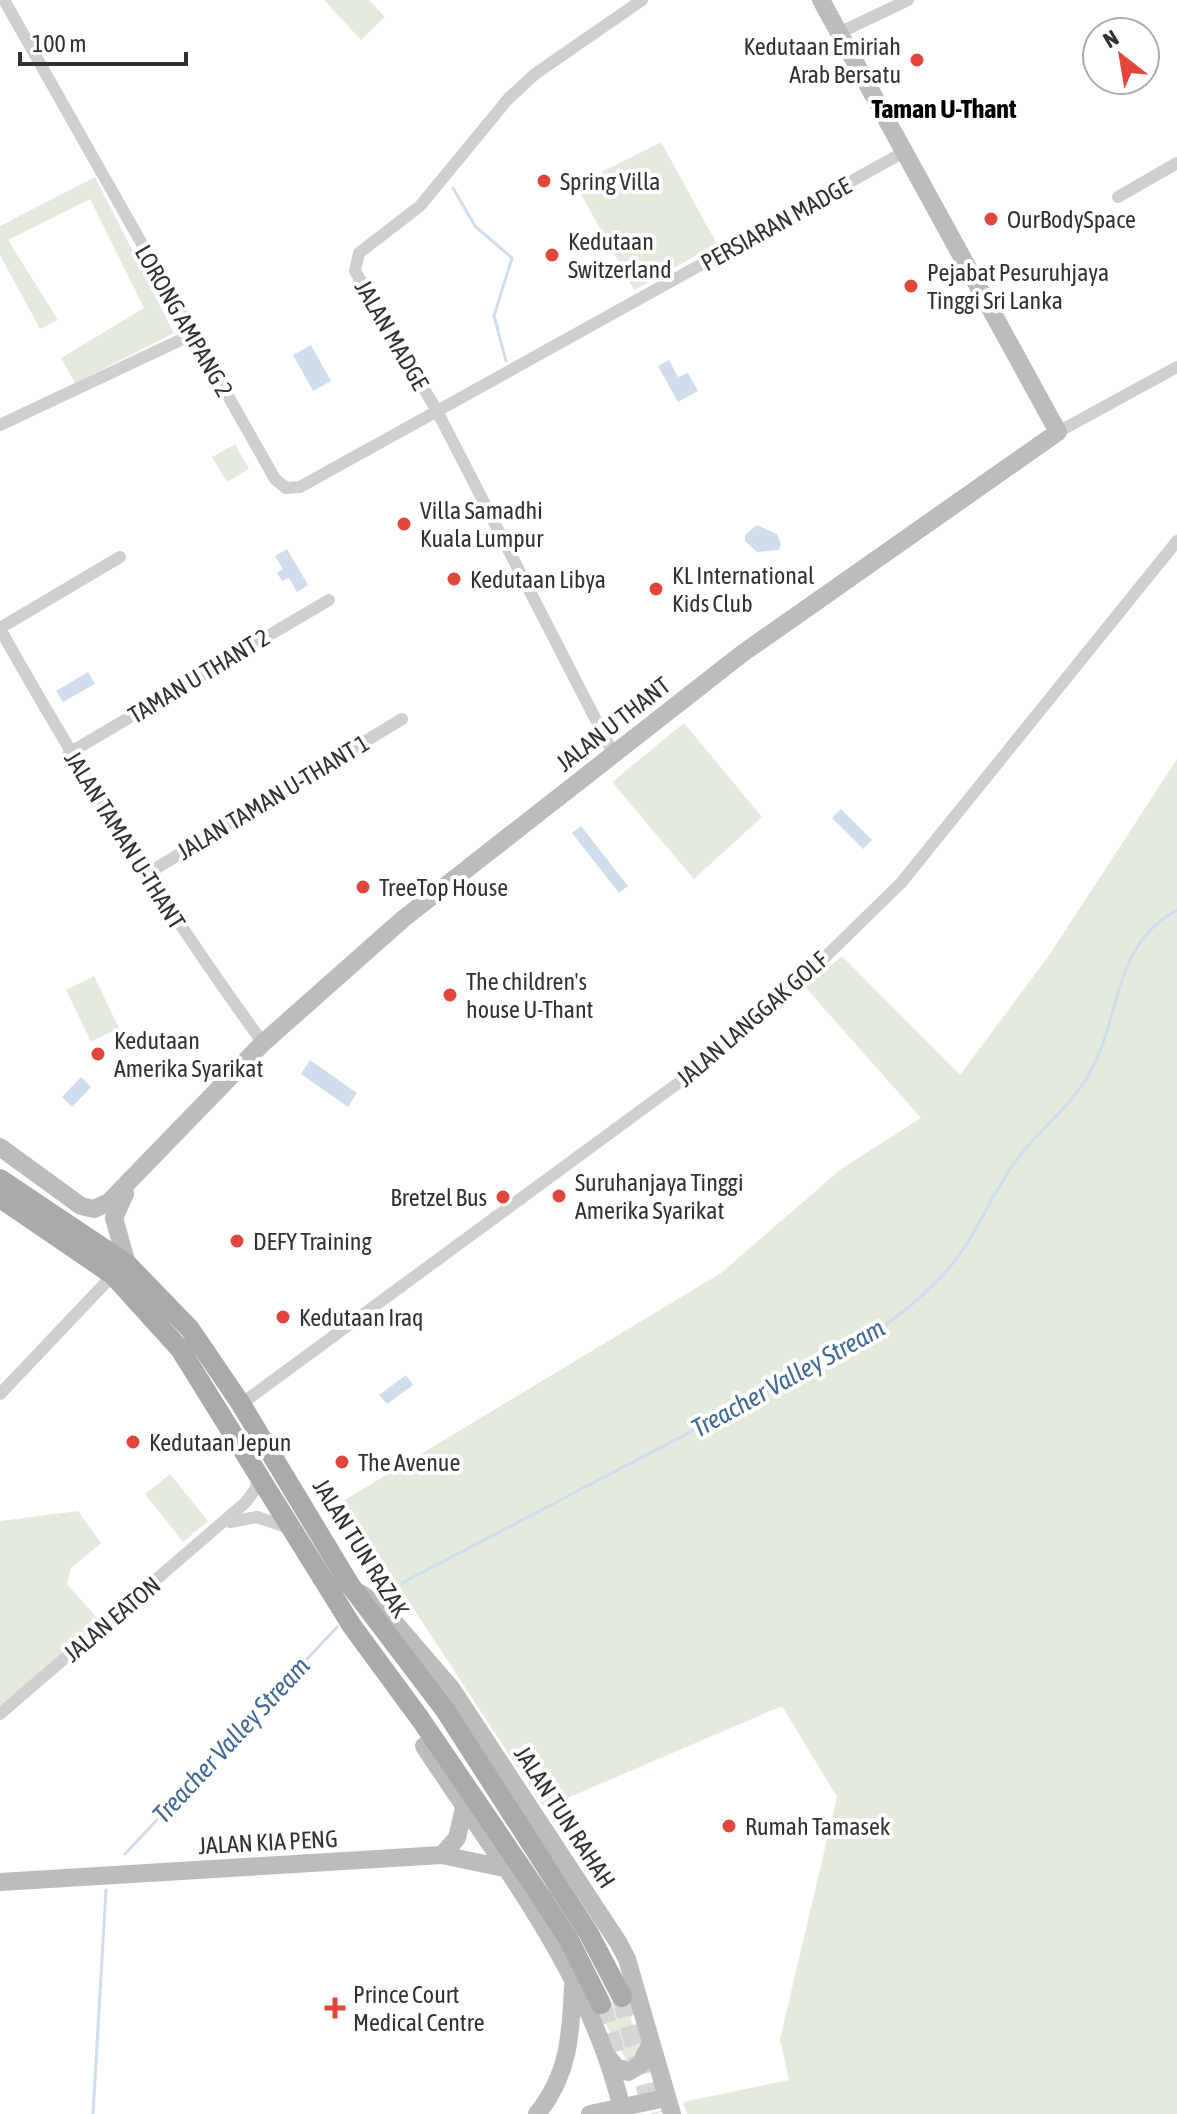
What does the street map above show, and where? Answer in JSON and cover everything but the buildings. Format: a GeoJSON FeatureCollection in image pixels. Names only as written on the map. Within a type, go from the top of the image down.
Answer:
{"type":"FeatureCollection","features":[{"type":"Feature","properties":{"kind":"main road","name":"JALAN TUN RAZAK"},"geometry":{"type":"LineString","coordinates":[[0,1179],[43,1209],[190,1329],[241,1404],[375,1623],[444,1692],[588,1932],[622,1997]]}},
{"type":"Feature","properties":{"kind":"main road","name":"JALAN TUN RAZAK"},"geometry":{"type":"LineString","coordinates":[[0,1198],[120,1270],[180,1349],[364,1645],[421,1720],[569,1940],[601,2004]]}},
{"type":"Feature","properties":{"kind":"main road"},"geometry":{"type":"LineString","coordinates":[[364,1645],[424,1746]]}},
{"type":"Feature","properties":{"kind":"street","name":"LORONG AMPANG 2"},"geometry":{"type":"LineString","coordinates":[[4,0],[275,479],[286,488],[300,487],[437,411]]}},
{"type":"Feature","properties":{"kind":"street","name":"JALAN MADGE"},"geometry":{"type":"LineString","coordinates":[[614,755],[437,411],[355,271],[359,253],[420,206],[508,99],[535,74],[642,0]]}},
{"type":"Feature","properties":{"kind":"street"},"geometry":{"type":"LineString","coordinates":[[821,0],[1058,432]]}},
{"type":"Feature","properties":{"kind":"street"},"geometry":{"type":"LineString","coordinates":[[839,33],[908,0]]}},
{"type":"Feature","properties":{"kind":"street","name":"PERSIARAN MADGE"},"geometry":{"type":"LineString","coordinates":[[437,411],[904,152]]}},
{"type":"Feature","properties":{"kind":"street"},"geometry":{"type":"LineString","coordinates":[[1118,197],[1177,163]]}},
{"type":"Feature","properties":{"kind":"street"},"geometry":{"type":"LineString","coordinates":[[0,425],[191,335]]}},
{"type":"Feature","properties":{"kind":"street","name":"JALAN U THANT"},"geometry":{"type":"LineString","coordinates":[[0,1147],[81,1206],[94,1209],[109,1202],[130,1184],[263,1043],[403,919],[743,653],[1058,432],[1177,367]]}},
{"type":"Feature","properties":{"kind":"street","name":"JALAN LANGGAK GOLF"},"geometry":{"type":"LineString","coordinates":[[241,1404],[685,1078],[800,982],[901,883],[1177,541]]}},
{"type":"Feature","properties":{"kind":"street"},"geometry":{"type":"LineString","coordinates":[[0,629],[120,557]]}},
{"type":"Feature","properties":{"kind":"street","name":"TAMAN U THANT 2"},"geometry":{"type":"LineString","coordinates":[[69,753],[329,600]]}},
{"type":"Feature","properties":{"kind":"street","name":"JALAN TAMAN U-THANT"},"geometry":{"type":"LineString","coordinates":[[0,629],[69,753],[145,875],[263,1043]]}},
{"type":"Feature","properties":{"kind":"street","name":"JALAN TAMAN U-THANT 1"},"geometry":{"type":"LineString","coordinates":[[145,875],[402,719]]}},
{"type":"Feature","properties":{"kind":"street"},"geometry":{"type":"LineString","coordinates":[[0,1168],[43,1209]]}},
{"type":"Feature","properties":{"kind":"street","name":"JALAN U THANT"},"geometry":{"type":"LineString","coordinates":[[120,1270],[114,1218],[130,1184]]}},
{"type":"Feature","properties":{"kind":"street"},"geometry":{"type":"LineString","coordinates":[[0,1394],[120,1270]]}},
{"type":"Feature","properties":{"kind":"street","name":"JALAN EATON"},"geometry":{"type":"LineString","coordinates":[[0,1714],[223,1524],[252,1496],[258,1471]]}},
{"type":"Feature","properties":{"kind":"street"},"geometry":{"type":"LineString","coordinates":[[223,1524],[257,1517],[294,1530]]}},
{"type":"Feature","properties":{"kind":"street"},"geometry":{"type":"LineString","coordinates":[[444,1692],[624,1973],[667,2109],[590,2114]]}},
{"type":"Feature","properties":{"kind":"street","name":"JALAN TUN RAHAH"},"geometry":{"type":"LineString","coordinates":[[444,1692],[627,1959],[667,2109]]}},
{"type":"Feature","properties":{"kind":"street"},"geometry":{"type":"LineString","coordinates":[[424,1746],[504,1868],[573,1982],[607,2056],[622,2111]]}},
{"type":"Feature","properties":{"kind":"street"},"geometry":{"type":"LineString","coordinates":[[442,1855],[457,1838],[464,1808]]}},
{"type":"Feature","properties":{"kind":"street","name":"JALAN KIA PENG"},"geometry":{"type":"LineString","coordinates":[[0,1882],[442,1855],[504,1868]]}},
{"type":"Feature","properties":{"kind":"street"},"geometry":{"type":"LineString","coordinates":[[537,2114],[561,2080],[567,2059],[573,1982]]}},
{"type":"Feature","properties":{"kind":"street"},"geometry":{"type":"LineString","coordinates":[[607,2056],[616,2067],[628,2072],[641,2064],[647,2050]]}},
{"type":"Feature","properties":{"kind":"shaded area"},"geometry":{"type":"Polygon","coordinates":[[[324,0],[369,0],[385,17],[361,40],[324,0]]]}},
{"type":"Feature","properties":{"kind":"shaded area"},"geometry":{"type":"Polygon","coordinates":[[[661,142],[717,244],[634,290],[576,185],[661,142]]]}},
{"type":"Feature","properties":{"kind":"shaded area"},"geometry":{"type":"Polygon","coordinates":[[[95,177],[174,333],[75,383],[61,358],[144,308],[90,199],[8,240],[58,320],[40,329],[0,255],[0,226],[95,177]]]}},
{"type":"Feature","properties":{"kind":"shaded area"},"geometry":{"type":"Polygon","coordinates":[[[235,444],[249,469],[227,482],[212,457],[235,444]]]}},
{"type":"Feature","properties":{"kind":"shaded area"},"geometry":{"type":"Polygon","coordinates":[[[684,723],[762,817],[694,879],[612,782],[684,723]]]}},
{"type":"Feature","properties":{"kind":"shaded area"},"geometry":{"type":"Polygon","coordinates":[[[1177,759],[1177,2114],[687,2114],[683,2102],[789,2080],[780,2039],[837,1797],[782,1706],[544,1808],[343,1501],[721,1273],[841,1169],[921,1118],[805,987],[842,956],[960,1075],[1050,954],[1177,759]]]}},
{"type":"Feature","properties":{"kind":"shaded area"},"geometry":{"type":"Polygon","coordinates":[[[94,976],[119,1028],[91,1042],[66,990],[94,976]]]}},
{"type":"Feature","properties":{"kind":"shaded area"},"geometry":{"type":"Polygon","coordinates":[[[170,1474],[208,1521],[183,1542],[145,1494],[170,1474]]]}},
{"type":"Feature","properties":{"kind":"shaded area"},"geometry":{"type":"Polygon","coordinates":[[[78,1511],[101,1543],[71,1568],[67,1584],[97,1618],[83,1637],[0,1706],[0,1521],[78,1511]]]}},
{"type":"Feature","properties":{"kind":"shaded area"},"geometry":{"type":"Polygon","coordinates":[[[634,1994],[636,2003],[631,2018],[640,2054],[628,2063],[596,2008],[634,1994]]]}},
{"type":"Feature","properties":{"kind":"water"},"geometry":{"type":"Polygon","coordinates":[[[311,345],[331,381],[313,391],[293,355],[311,345]]]}},
{"type":"Feature","properties":{"kind":"water"},"geometry":{"type":"Polygon","coordinates":[[[669,360],[678,377],[688,373],[698,391],[678,402],[658,366],[669,360]]]}},
{"type":"Feature","properties":{"kind":"water"},"geometry":{"type":"Polygon","coordinates":[[[757,525],[777,534],[781,544],[779,550],[757,552],[745,541],[745,535],[757,525]]]}},
{"type":"Feature","properties":{"kind":"water"},"geometry":{"type":"Polygon","coordinates":[[[287,549],[308,585],[297,592],[289,578],[282,581],[277,573],[283,569],[275,556],[287,549]]]}},
{"type":"Feature","properties":{"kind":"water"},"geometry":{"type":"Polygon","coordinates":[[[88,672],[95,684],[63,702],[56,691],[88,672]]]}},
{"type":"Feature","properties":{"kind":"water"},"geometry":{"type":"Polygon","coordinates":[[[841,809],[872,840],[863,849],[832,818],[841,809]]]}},
{"type":"Feature","properties":{"kind":"water"},"geometry":{"type":"Polygon","coordinates":[[[581,826],[628,886],[619,893],[572,833],[581,826]]]}},
{"type":"Feature","properties":{"kind":"water"},"geometry":{"type":"Polygon","coordinates":[[[310,1060],[357,1093],[348,1107],[301,1074],[310,1060]]]}},
{"type":"Feature","properties":{"kind":"water"},"geometry":{"type":"Polygon","coordinates":[[[81,1077],[91,1087],[72,1107],[62,1097],[81,1077]]]}},
{"type":"Feature","properties":{"kind":"water"},"geometry":{"type":"Polygon","coordinates":[[[406,1375],[413,1385],[387,1404],[379,1395],[406,1375]]]}},
{"type":"Feature","properties":{"kind":"waterway"},"geometry":{"type":"LineString","coordinates":[[453,188],[475,226],[512,258],[494,316],[506,361]]}},
{"type":"Feature","properties":{"kind":"waterway","name":"Treacher Valley Stream"},"geometry":{"type":"LineString","coordinates":[[402,1583],[862,1342],[912,1304],[957,1258],[1012,1166],[1081,1087],[1099,1054],[1129,963],[1140,943],[1156,925],[1177,910]]}},
{"type":"Feature","properties":{"kind":"waterway","name":"Treacher Valley Stream"},"geometry":{"type":"LineString","coordinates":[[125,1854],[337,1627]]}},
{"type":"Feature","properties":{"kind":"waterway","name":"Treacher Valley Stream"},"geometry":{"type":"LineString","coordinates":[[93,2114],[106,1890]]}},
{"type":"Feature","properties":{"kind":"tunnel"},"geometry":{"type":"LineString","coordinates":[[622,1997],[653,2114]]}},
{"type":"Feature","properties":{"kind":"tunnel"},"geometry":{"type":"LineString","coordinates":[[601,2004],[620,2072]]}},
{"type":"Feature","properties":{"kind":"place","name":"Kedutaan Emiriah Arab Bersatu"},"geometry":{"type":"Point","coordinates":[917,60]}},
{"type":"Feature","properties":{"kind":"place","name":"Spring Villa"},"geometry":{"type":"Point","coordinates":[544,181]}},
{"type":"Feature","properties":{"kind":"place","name":"OurBodySpace"},"geometry":{"type":"Point","coordinates":[991,219]}},
{"type":"Feature","properties":{"kind":"place","name":"Kedutaan Switzerland"},"geometry":{"type":"Point","coordinates":[552,255]}},
{"type":"Feature","properties":{"kind":"place","name":"Pejabat Pesuruhjaya Tinggi Sri Lanka"},"geometry":{"type":"Point","coordinates":[911,286]}},
{"type":"Feature","properties":{"kind":"place","name":"Villa Samadhi Kuala Lumpur"},"geometry":{"type":"Point","coordinates":[404,524]}},
{"type":"Feature","properties":{"kind":"place","name":"Kedutaan Libya"},"geometry":{"type":"Point","coordinates":[454,579]}},
{"type":"Feature","properties":{"kind":"place","name":"KL International Kids Club"},"geometry":{"type":"Point","coordinates":[656,589]}},
{"type":"Feature","properties":{"kind":"place","name":"TreeTop House"},"geometry":{"type":"Point","coordinates":[363,887]}},
{"type":"Feature","properties":{"kind":"place","name":"The children's house U-Thant"},"geometry":{"type":"Point","coordinates":[450,995]}},
{"type":"Feature","properties":{"kind":"place","name":"Kedutaan Amerika Syarikat"},"geometry":{"type":"Point","coordinates":[98,1054]}},
{"type":"Feature","properties":{"kind":"place","name":"Suruhanjaya Tinggi Amerika Syarikat"},"geometry":{"type":"Point","coordinates":[559,1196]}},
{"type":"Feature","properties":{"kind":"place","name":"Bretzel Bus"},"geometry":{"type":"Point","coordinates":[503,1197]}},
{"type":"Feature","properties":{"kind":"place","name":"DEFY Training"},"geometry":{"type":"Point","coordinates":[237,1241]}},
{"type":"Feature","properties":{"kind":"place","name":"Kedutaan Iraq"},"geometry":{"type":"Point","coordinates":[283,1317]}},
{"type":"Feature","properties":{"kind":"place","name":"Kedutaan Jepun"},"geometry":{"type":"Point","coordinates":[133,1442]}},
{"type":"Feature","properties":{"kind":"place","name":"The Avenue"},"geometry":{"type":"Point","coordinates":[342,1462]}},
{"type":"Feature","properties":{"kind":"place","name":"Rumah Tamasek"},"geometry":{"type":"Point","coordinates":[729,1826]}},
{"type":"Feature","properties":{"kind":"place","name":"Prince Court Medical Centre"},"geometry":{"type":"Point","coordinates":[335,2008]}},
{"type":"Feature","properties":{"kind":"district","name":"Taman U-Thant"},"geometry":{"type":"Point","coordinates":[944,109]}}]}
